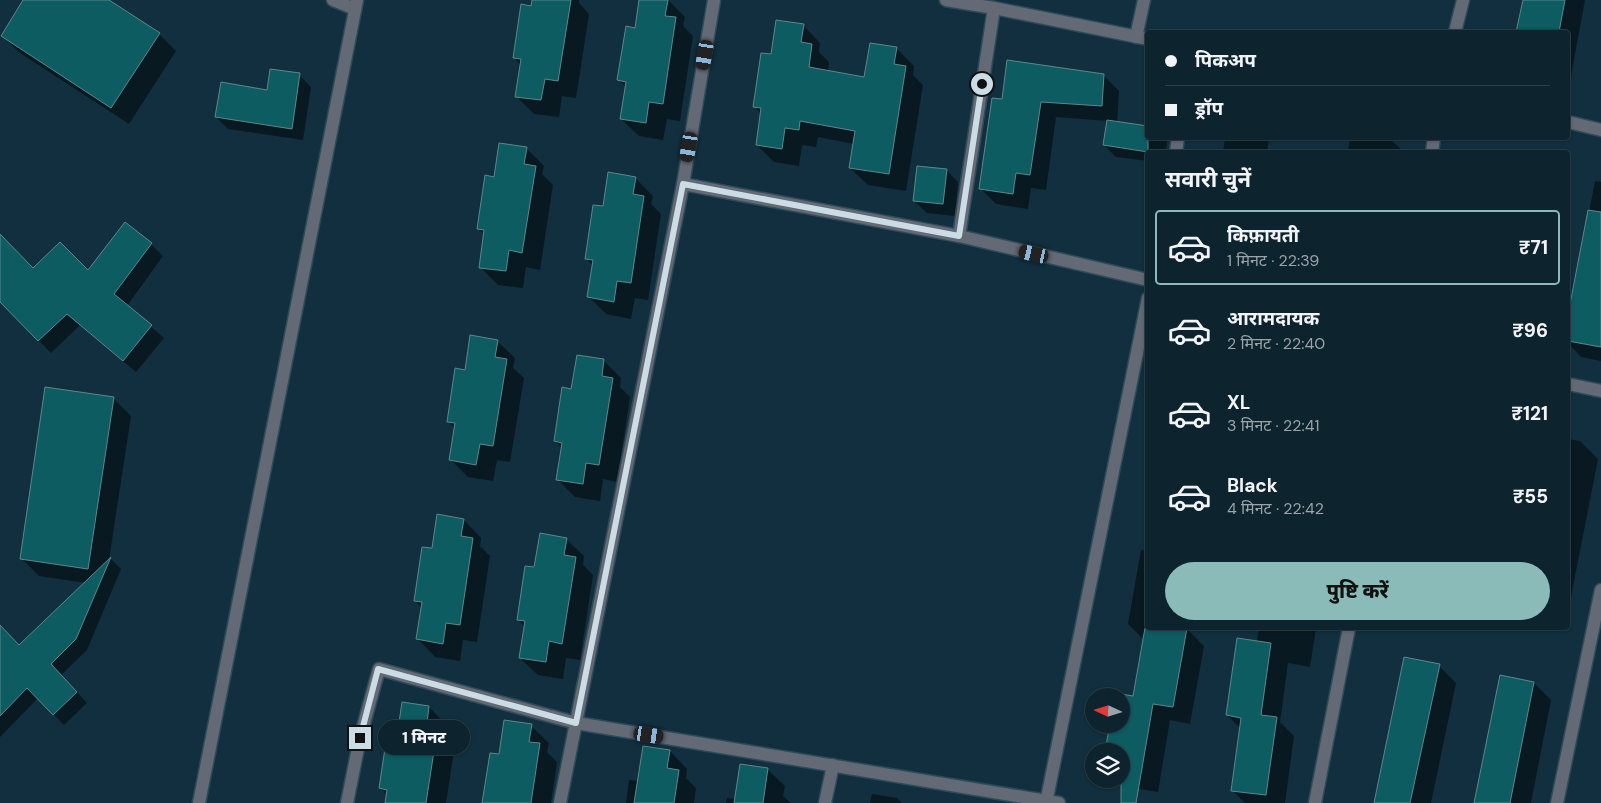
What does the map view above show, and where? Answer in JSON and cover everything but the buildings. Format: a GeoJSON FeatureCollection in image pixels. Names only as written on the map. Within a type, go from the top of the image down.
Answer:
{"type":"FeatureCollection","features":[{"type":"Feature","properties":{"kind":"street"},"geometry":{"type":"LineString","coordinates":[[199,803],[356,4],[333,0]]}},
{"type":"Feature","properties":{"kind":"street"},"geometry":{"type":"LineString","coordinates":[[560,803],[683,184],[714,0]]}},
{"type":"Feature","properties":{"kind":"street"},"geometry":{"type":"LineString","coordinates":[[946,0],[1142,38],[1144,0]]}},
{"type":"Feature","properties":{"kind":"street"},"geometry":{"type":"LineString","coordinates":[[1455,30],[1462,0]]}},
{"type":"Feature","properties":{"kind":"street"},"geometry":{"type":"LineString","coordinates":[[959,236],[994,8]]}},
{"type":"Feature","properties":{"kind":"street"},"geometry":{"type":"LineString","coordinates":[[1570,122],[1601,130]]}},
{"type":"Feature","properties":{"kind":"street"},"geometry":{"type":"LineString","coordinates":[[683,184],[959,236],[1145,279]]}},
{"type":"Feature","properties":{"kind":"street"},"geometry":{"type":"LineString","coordinates":[[347,803],[360,738],[378,669],[576,723],[1051,802],[1145,314]]}},
{"type":"Feature","properties":{"kind":"street"},"geometry":{"type":"LineString","coordinates":[[1570,384],[1601,391]]}},
{"type":"Feature","properties":{"kind":"street"},"geometry":{"type":"LineString","coordinates":[[1557,803],[1601,590]]}},
{"type":"Feature","properties":{"kind":"street"},"geometry":{"type":"LineString","coordinates":[[1315,803],[1349,630]]}},
{"type":"Feature","properties":{"kind":"street"},"geometry":{"type":"LineString","coordinates":[[825,803],[833,765]]}},
{"type":"Feature","properties":{"kind":"route"},"geometry":{"type":"LineString","coordinates":[[360,738],[378,669],[576,723],[683,184],[959,236],[982,84]]}}]}
